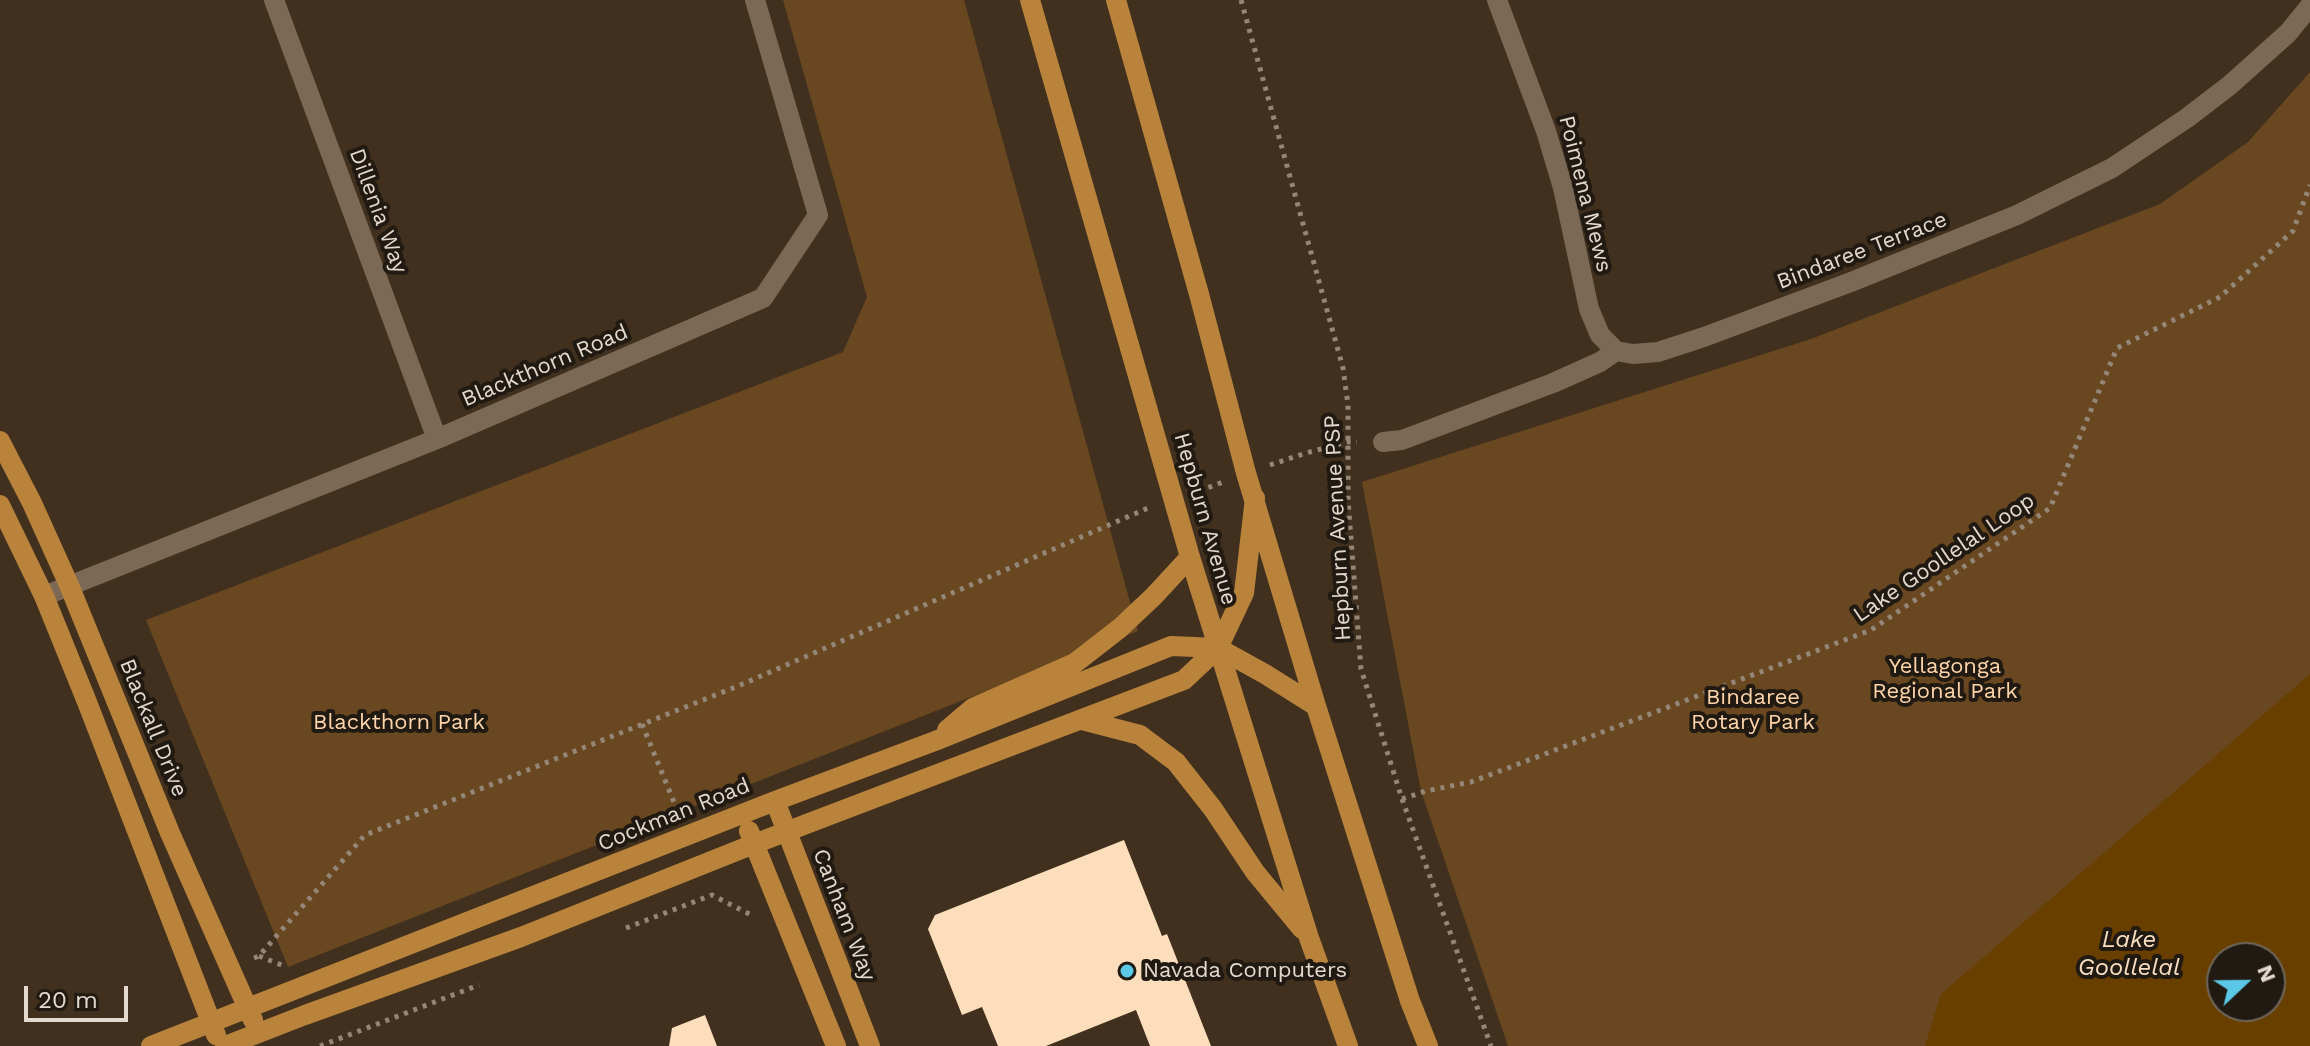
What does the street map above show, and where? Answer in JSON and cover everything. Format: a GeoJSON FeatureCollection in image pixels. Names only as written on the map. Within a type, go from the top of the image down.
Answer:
{"type":"FeatureCollection","features":[{"type":"Feature","properties":{"kind":"main road","name":"Hepburn Avenue"},"geometry":{"type":"LineString","coordinates":[[1030,0],[1190,557],[1309,938],[1348,1046]]}},
{"type":"Feature","properties":{"kind":"main road"},"geometry":{"type":"LineString","coordinates":[[1116,0],[1246,473],[1316,706],[1410,1001],[1428,1046]]}},
{"type":"Feature","properties":{"kind":"main road","name":"Blackall Drive"},"geometry":{"type":"LineString","coordinates":[[0,441],[69,585],[170,833],[258,1034]]}},
{"type":"Feature","properties":{"kind":"main road"},"geometry":{"type":"LineString","coordinates":[[0,505],[44,596],[223,1046],[521,937],[754,844],[1184,680],[1218,648],[1244,593],[1255,498]]}},
{"type":"Feature","properties":{"kind":"main road"},"geometry":{"type":"LineString","coordinates":[[935,741],[973,708],[1075,663],[1120,628],[1190,557]]}},
{"type":"Feature","properties":{"kind":"main road","name":"Cockman Road"},"geometry":{"type":"LineString","coordinates":[[151,1046],[1171,646],[1218,648],[1316,706]]}},
{"type":"Feature","properties":{"kind":"main road"},"geometry":{"type":"LineString","coordinates":[[1082,720],[1140,735],[1176,762],[1213,809],[1255,872],[1309,938]]}},
{"type":"Feature","properties":{"kind":"main road","name":"Canham Way"},"geometry":{"type":"LineString","coordinates":[[775,801],[870,1046]]}},
{"type":"Feature","properties":{"kind":"main road"},"geometry":{"type":"LineString","coordinates":[[743,814],[836,1046]]}},
{"type":"Feature","properties":{"kind":"street","name":"Dillenia Way"},"geometry":{"type":"LineString","coordinates":[[274,0],[437,439]]}},
{"type":"Feature","properties":{"kind":"street","name":"Blackthorn Road"},"geometry":{"type":"LineString","coordinates":[[44,596],[437,439],[763,298],[818,215],[755,0]]}},
{"type":"Feature","properties":{"kind":"street","name":"Poimena Mews"},"geometry":{"type":"LineString","coordinates":[[1497,0],[1559,173],[1589,309],[1600,335],[1616,351]]}},
{"type":"Feature","properties":{"kind":"street","name":"Bindaree Terrace"},"geometry":{"type":"LineString","coordinates":[[1616,351],[1633,354],[1658,352],[1704,337],[1865,277],[2064,193],[2112,168],[2198,110],[2288,33],[2310,6]]}},
{"type":"Feature","properties":{"kind":"street"},"geometry":{"type":"LineString","coordinates":[[1383,442],[1402,440],[1553,383],[1600,362],[1616,351]]}},
{"type":"Feature","properties":{"kind":"path","name":"Hepburn Avenue PSP"},"geometry":{"type":"LineString","coordinates":[[1241,0],[1343,368],[1348,405],[1348,500],[1361,669],[1402,799],[1491,1046]]}},
{"type":"Feature","properties":{"kind":"path","name":"Lake Goollelal Loop"},"geometry":{"type":"LineString","coordinates":[[1402,799],[1471,782],[1871,630],[2050,508],[2117,348],[2220,297],[2293,231],[2310,185]]}},
{"type":"Feature","properties":{"kind":"path"},"geometry":{"type":"LineString","coordinates":[[232,970],[259,956],[365,835],[738,686],[1143,510]]}},
{"type":"Feature","properties":{"kind":"path"},"geometry":{"type":"LineString","coordinates":[[642,724],[682,821]]}},
{"type":"Feature","properties":{"kind":"path"},"geometry":{"type":"LineString","coordinates":[[259,956],[288,967],[289,972]]}},
{"type":"Feature","properties":{"kind":"green space","name":"Blackthorn Park"},"geometry":{"type":"Polygon","coordinates":[[[783,0],[964,0],[1138,631],[288,967],[146,620],[843,352],[867,297],[783,0]]]}},
{"type":"Feature","properties":{"kind":"green space","name":"Yellagonga Regional Park"},"geometry":{"type":"Polygon","coordinates":[[[2310,72],[2310,1046],[1508,1046],[1421,791],[1362,482],[1811,339],[2160,204],[2248,142],[2310,72]]]}},
{"type":"Feature","properties":{"kind":"water","name":"Lake Goollelal"},"geometry":{"type":"Polygon","coordinates":[[[2310,674],[2310,1046],[1925,1046],[1941,994],[2310,674]]]}},
{"type":"Feature","properties":{"kind":"building"},"geometry":{"type":"Polygon","coordinates":[[[1124,840],[1162,936],[1167,934],[1211,1046],[1150,1046],[1136,1010],[1046,1046],[998,1046],[982,1007],[962,1015],[928,929],[935,915],[1124,840]]]}},
{"type":"Feature","properties":{"kind":"building"},"geometry":{"type":"Polygon","coordinates":[[[705,1015],[717,1046],[669,1046],[672,1028],[705,1015]]]}},
{"type":"Feature","properties":{"kind":"place","name":"Navada Computers"},"geometry":{"type":"Point","coordinates":[1127,971]}},
{"type":"Feature","properties":{"kind":"park label","name":"Bindaree Rotary Park"},"geometry":{"type":"Point","coordinates":[1753,710]}}]}
